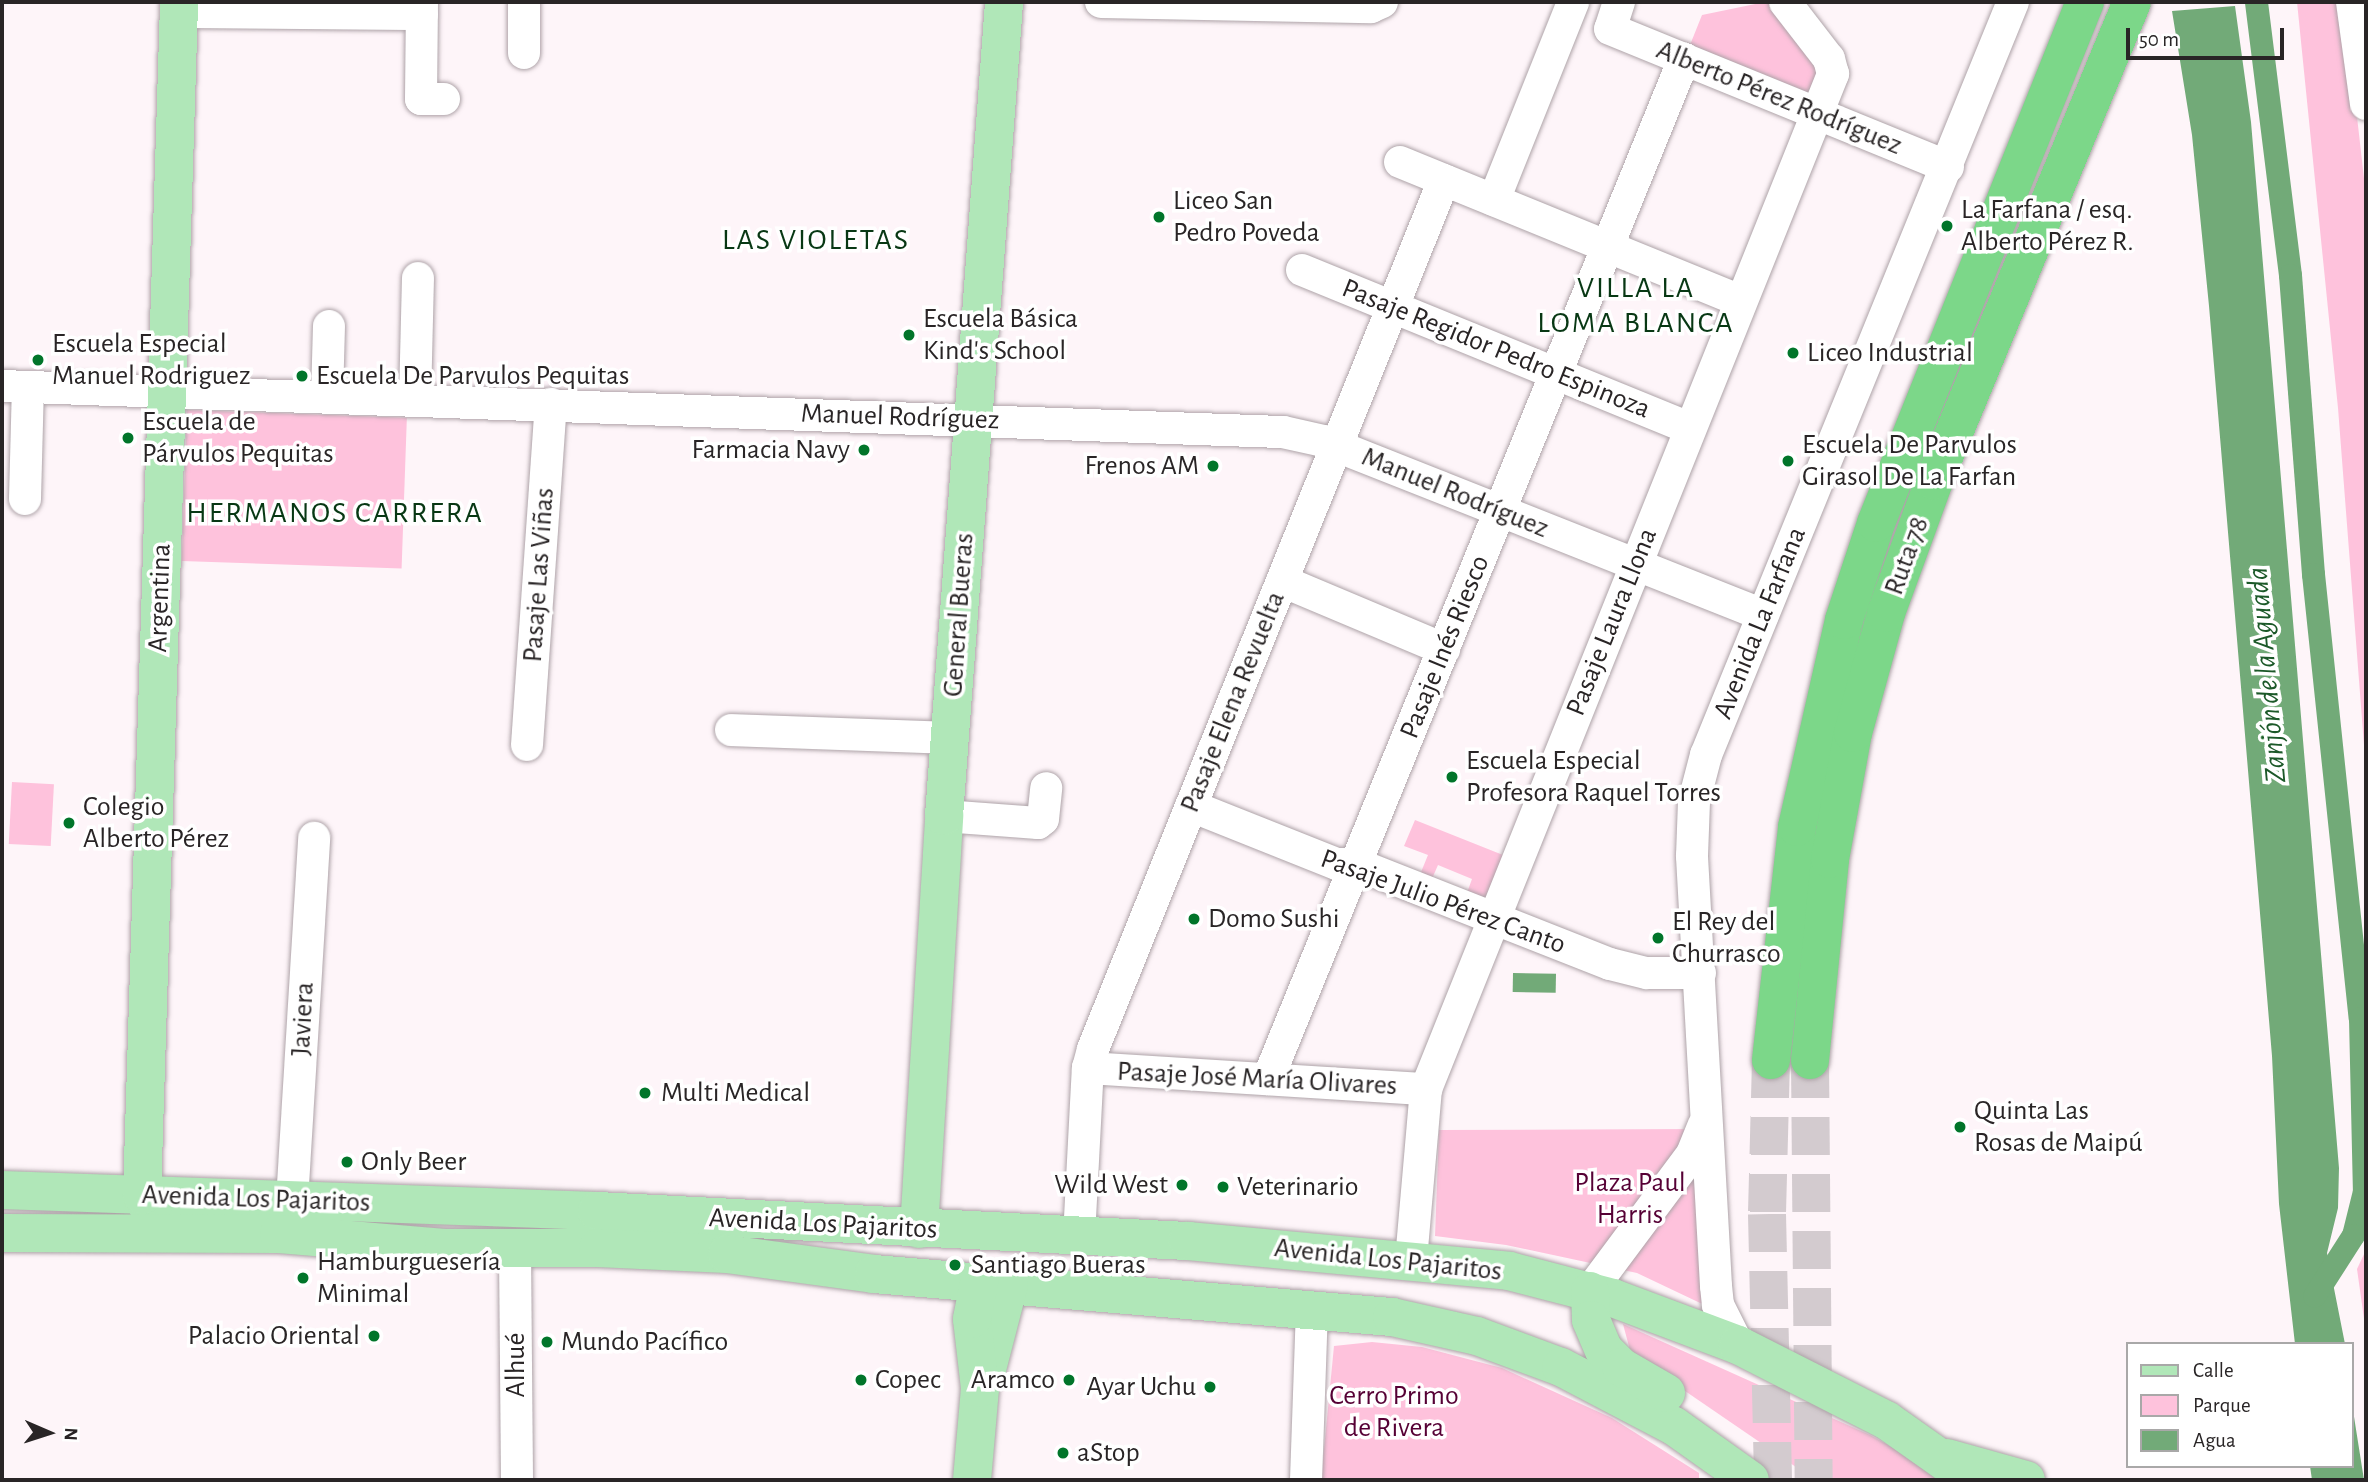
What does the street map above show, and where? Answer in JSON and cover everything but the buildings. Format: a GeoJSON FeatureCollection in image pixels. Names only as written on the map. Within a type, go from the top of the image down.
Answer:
{"type":"FeatureCollection","features":[{"type":"Feature","properties":{"kind":"highway","name":"Ruta 78"},"geometry":{"type":"LineString","coordinates":[[1771,1059],[1795,839],[1844,620],[1876,523],[2085,2]]}},
{"type":"Feature","properties":{"kind":"highway","name":"Ruta 78"},"geometry":{"type":"LineString","coordinates":[[1810,1060],[1830,859],[1853,733],[1878,640],[1934,481],[2132,2]]}},
{"type":"Feature","properties":{"kind":"main road","name":"General Bueras"},"geometry":{"type":"LineString","coordinates":[[919,1229],[944,816],[1004,2]]}},
{"type":"Feature","properties":{"kind":"main road","name":"Argentina"},"geometry":{"type":"LineString","coordinates":[[142,1195],[179,7]]}},
{"type":"Feature","properties":{"kind":"main road","name":"Avenida Los Pajaritos"},"geometry":{"type":"LineString","coordinates":[[2,1190],[1075,1237],[1411,1260],[1509,1272],[1590,1291],[1738,1345],[1886,1420],[1957,1469]]}},
{"type":"Feature","properties":{"kind":"main road"},"geometry":{"type":"LineString","coordinates":[[142,1195],[168,1232]]}},
{"type":"Feature","properties":{"kind":"main road","name":"Avenida Los Pajaritos"},"geometry":{"type":"LineString","coordinates":[[2,1233],[168,1232],[322,1236],[515,1250],[598,1248],[727,1254],[874,1274],[1312,1309],[1436,1326],[1550,1362],[1674,1426],[1745,1477]]}},
{"type":"Feature","properties":{"kind":"main road"},"geometry":{"type":"LineString","coordinates":[[972,1480],[980,1388],[972,1319],[994,1283],[1018,1252],[1075,1237]]}},
{"type":"Feature","properties":{"kind":"main road"},"geometry":{"type":"LineString","coordinates":[[1590,1291],[1591,1320],[1604,1350],[1622,1367],[1696,1412],[1722,1440],[1745,1477]]}},
{"type":"Feature","properties":{"kind":"main road"},"geometry":{"type":"LineString","coordinates":[[1957,1469],[1987,1466],[2026,1480]]}},
{"type":"Feature","properties":{"kind":"street"},"geometry":{"type":"LineString","coordinates":[[524,2],[524,53]]}},
{"type":"Feature","properties":{"kind":"street"},"geometry":{"type":"LineString","coordinates":[[1101,2],[1371,7],[1382,2]]}},
{"type":"Feature","properties":{"kind":"street"},"geometry":{"type":"LineString","coordinates":[[1494,200],[1573,2]]}},
{"type":"Feature","properties":{"kind":"street","name":"Pasaje Laura Llona"},"geometry":{"type":"LineString","coordinates":[[1411,1260],[1426,1089],[1817,113],[1833,67],[1785,2]]}},
{"type":"Feature","properties":{"kind":"street","name":"Avenida La Farfana"},"geometry":{"type":"LineString","coordinates":[[1738,1345],[1718,1305],[1716,1286],[1692,856],[1694,801],[1706,755],[1948,167],[2013,2]]}},
{"type":"Feature","properties":{"kind":"street"},"geometry":{"type":"LineString","coordinates":[[2353,2],[2366,104]]}},
{"type":"Feature","properties":{"kind":"street"},"geometry":{"type":"LineString","coordinates":[[179,7],[422,8],[421,99],[444,99]]}},
{"type":"Feature","properties":{"kind":"street","name":"Alberto Pérez Rodríguez"},"geometry":{"type":"LineString","coordinates":[[1614,15],[1684,59],[1948,167]]}},
{"type":"Feature","properties":{"kind":"street","name":"Pasaje Inés Riesco"},"geometry":{"type":"LineString","coordinates":[[1268,1079],[1684,59]]}},
{"type":"Feature","properties":{"kind":"street"},"geometry":{"type":"LineString","coordinates":[[1400,162],[1741,302]]}},
{"type":"Feature","properties":{"kind":"street","name":"Pasaje Elena Revuelta"},"geometry":{"type":"LineString","coordinates":[[1075,1237],[1088,1069],[1334,446],[1444,180]]}},
{"type":"Feature","properties":{"kind":"street","name":"Pasaje Regidor Pedro Espinoza"},"geometry":{"type":"LineString","coordinates":[[1303,270],[1690,428]]}},
{"type":"Feature","properties":{"kind":"street"},"geometry":{"type":"LineString","coordinates":[[415,392],[418,278]]}},
{"type":"Feature","properties":{"kind":"street"},"geometry":{"type":"LineString","coordinates":[[327,397],[328,326]]}},
{"type":"Feature","properties":{"kind":"street"},"geometry":{"type":"LineString","coordinates":[[15,386],[25,499]]}},
{"type":"Feature","properties":{"kind":"street","name":"Manuel Rodríguez"},"geometry":{"type":"LineString","coordinates":[[15,386],[327,397],[415,392],[551,404],[1283,432],[1334,446],[1763,615]]}},
{"type":"Feature","properties":{"kind":"street","name":"Pasaje Las Viñas"},"geometry":{"type":"LineString","coordinates":[[527,745],[551,404]]}},
{"type":"Feature","properties":{"kind":"street"},"geometry":{"type":"LineString","coordinates":[[1282,581],[1444,649]]}},
{"type":"Feature","properties":{"kind":"street"},"geometry":{"type":"LineString","coordinates":[[730,730],[950,738]]}},
{"type":"Feature","properties":{"kind":"street"},"geometry":{"type":"LineString","coordinates":[[944,816],[1038,823],[1043,819],[1046,788]]}},
{"type":"Feature","properties":{"kind":"street","name":"Pasaje Julio Pérez Canto"},"geometry":{"type":"LineString","coordinates":[[1191,806],[1337,864],[1356,864],[1630,970],[1700,972]]}},
{"type":"Feature","properties":{"kind":"street","name":"Javiera"},"geometry":{"type":"LineString","coordinates":[[292,1201],[314,838]]}},
{"type":"Feature","properties":{"kind":"street","name":"Pasaje José María Olivares"},"geometry":{"type":"LineString","coordinates":[[1088,1069],[1426,1089]]}},
{"type":"Feature","properties":{"kind":"street","name":"Avenida La Farfana"},"geometry":{"type":"LineString","coordinates":[[1590,1291],[1692,1154],[1706,1113]]}},
{"type":"Feature","properties":{"kind":"street","name":"Alhué"},"geometry":{"type":"LineString","coordinates":[[515,1250],[517,1480]]}},
{"type":"Feature","properties":{"kind":"street"},"geometry":{"type":"LineString","coordinates":[[1306,1480],[1312,1309]]}},
{"type":"Feature","properties":{"kind":"green space"},"geometry":{"type":"Polygon","coordinates":[[[1765,2],[1774,4],[1825,70],[1812,101],[1688,50],[1702,15],[1765,2]]]}},
{"type":"Feature","properties":{"kind":"green space"},"geometry":{"type":"Polygon","coordinates":[[[2297,2],[2344,2],[2366,196],[2366,771],[2338,408],[2297,2]]]}},
{"type":"Feature","properties":{"kind":"green space"},"geometry":{"type":"Polygon","coordinates":[[[187,410],[407,418],[402,569],[182,561],[187,410]]]}},
{"type":"Feature","properties":{"kind":"green space"},"geometry":{"type":"Polygon","coordinates":[[[12,782],[54,784],[51,846],[9,844],[12,782]]]}},
{"type":"Feature","properties":{"kind":"green space"},"geometry":{"type":"Polygon","coordinates":[[[1415,820],[1508,857],[1486,910],[1464,901],[1472,879],[1438,865],[1431,881],[1419,877],[1428,855],[1404,846],[1415,820]]]}},
{"type":"Feature","properties":{"kind":"green space","name":"Plaza Paul Harris"},"geometry":{"type":"Polygon","coordinates":[[[1697,1129],[1717,1311],[1637,1273],[1506,1245],[1435,1236],[1439,1130],[1697,1129]]]}},
{"type":"Feature","properties":{"kind":"green space"},"geometry":{"type":"Polygon","coordinates":[[[2366,1250],[2366,1333],[2357,1269],[2366,1250]]]}},
{"type":"Feature","properties":{"kind":"green space"},"geometry":{"type":"Polygon","coordinates":[[[1623,1324],[1870,1435],[1917,1461],[1937,1480],[1815,1480],[1631,1354],[1623,1324]]]}},
{"type":"Feature","properties":{"kind":"green space","name":"Cerro Primo de Rivera"},"geometry":{"type":"Polygon","coordinates":[[[1372,1342],[1422,1347],[1502,1368],[1612,1418],[1699,1473],[1699,1480],[1321,1480],[1334,1346],[1372,1342]]]}},
{"type":"Feature","properties":{"kind":"water","name":"Zanjón de la Aguada"},"geometry":{"type":"Polygon","coordinates":[[[2235,6],[2251,122],[2339,1168],[2338,1208],[2327,1253],[2345,1342],[2295,1342],[2279,1204],[2272,1056],[2209,306],[2192,135],[2172,11],[2235,6]]]}},
{"type":"Feature","properties":{"kind":"water"},"geometry":{"type":"Polygon","coordinates":[[[1513,973],[1556,974],[1556,993],[1513,992],[1513,973]]]}},
{"type":"Feature","properties":{"kind":"water"},"geometry":{"type":"Polygon","coordinates":[[[2354,1417],[2364,1480],[2312,1480],[2310,1468],[2354,1468],[2354,1417]]]}},
{"type":"Feature","properties":{"kind":"waterway"},"geometry":{"type":"LineString","coordinates":[[2256,2],[2290,275],[2313,574],[2360,1018],[2364,1191],[2353,1235],[2314,1296]]}},
{"type":"Feature","properties":{"kind":"tunnel"},"geometry":{"type":"LineString","coordinates":[[1771,1060],[1767,1214],[1773,1480]]}},
{"type":"Feature","properties":{"kind":"tunnel"},"geometry":{"type":"LineString","coordinates":[[1810,1060],[1814,1480]]}},
{"type":"Feature","properties":{"kind":"place","name":"Liceo San Pedro Poveda"},"geometry":{"type":"Point","coordinates":[1159,217]}},
{"type":"Feature","properties":{"kind":"place","name":"La Farfana / esq. Alberto Pérez R."},"geometry":{"type":"Point","coordinates":[1947,226]}},
{"type":"Feature","properties":{"kind":"place","name":"Escuela Básica Kind's School"},"geometry":{"type":"Point","coordinates":[909,335]}},
{"type":"Feature","properties":{"kind":"place","name":"Liceo Industrial"},"geometry":{"type":"Point","coordinates":[1793,353]}},
{"type":"Feature","properties":{"kind":"place","name":"Escuela Especial Manuel Rodriguez"},"geometry":{"type":"Point","coordinates":[38,360]}},
{"type":"Feature","properties":{"kind":"place","name":"Escuela De Parvulos Pequitas"},"geometry":{"type":"Point","coordinates":[302,376]}},
{"type":"Feature","properties":{"kind":"place","name":"Escuela de Párvulos Pequitas"},"geometry":{"type":"Point","coordinates":[128,438]}},
{"type":"Feature","properties":{"kind":"place","name":"Farmacia Navy"},"geometry":{"type":"Point","coordinates":[864,450]}},
{"type":"Feature","properties":{"kind":"place","name":"Escuela De Parvulos Girasol De La Farfan"},"geometry":{"type":"Point","coordinates":[1788,461]}},
{"type":"Feature","properties":{"kind":"place","name":"Frenos AM"},"geometry":{"type":"Point","coordinates":[1213,466]}},
{"type":"Feature","properties":{"kind":"place","name":"Escuela Especial Profesora Raquel Torres"},"geometry":{"type":"Point","coordinates":[1452,777]}},
{"type":"Feature","properties":{"kind":"place","name":"Colegio Alberto Pérez"},"geometry":{"type":"Point","coordinates":[69,823]}},
{"type":"Feature","properties":{"kind":"place","name":"Domo Sushi"},"geometry":{"type":"Point","coordinates":[1194,919]}},
{"type":"Feature","properties":{"kind":"place","name":"El Rey del Churrasco"},"geometry":{"type":"Point","coordinates":[1658,938]}},
{"type":"Feature","properties":{"kind":"place","name":"Multi Medical"},"geometry":{"type":"Point","coordinates":[645,1093]}},
{"type":"Feature","properties":{"kind":"place","name":"Quinta Las Rosas de Maipú"},"geometry":{"type":"Point","coordinates":[1960,1127]}},
{"type":"Feature","properties":{"kind":"place","name":"Only Beer"},"geometry":{"type":"Point","coordinates":[347,1162]}},
{"type":"Feature","properties":{"kind":"place","name":"Wild West"},"geometry":{"type":"Point","coordinates":[1182,1185]}},
{"type":"Feature","properties":{"kind":"place","name":"Veterinario"},"geometry":{"type":"Point","coordinates":[1223,1187]}},
{"type":"Feature","properties":{"kind":"place","name":"Santiago Bueras"},"geometry":{"type":"Point","coordinates":[955,1265]}},
{"type":"Feature","properties":{"kind":"place","name":"Hamburguesería Minimal"},"geometry":{"type":"Point","coordinates":[303,1278]}},
{"type":"Feature","properties":{"kind":"place","name":"Palacio Oriental"},"geometry":{"type":"Point","coordinates":[374,1336]}},
{"type":"Feature","properties":{"kind":"place","name":"Mundo Pacífico"},"geometry":{"type":"Point","coordinates":[547,1342]}},
{"type":"Feature","properties":{"kind":"place","name":"Copec"},"geometry":{"type":"Point","coordinates":[861,1380]}},
{"type":"Feature","properties":{"kind":"place","name":"Aramco"},"geometry":{"type":"Point","coordinates":[1069,1380]}},
{"type":"Feature","properties":{"kind":"place","name":"Ayar Uchu"},"geometry":{"type":"Point","coordinates":[1210,1387]}},
{"type":"Feature","properties":{"kind":"place","name":"aStop"},"geometry":{"type":"Point","coordinates":[1063,1453]}},
{"type":"Feature","properties":{"kind":"district","name":"LAS VIOLETAS"},"geometry":{"type":"Point","coordinates":[816,240]}},
{"type":"Feature","properties":{"kind":"district","name":"VILLA LA LOMA BLANCA"},"geometry":{"type":"Point","coordinates":[1636,305]}},
{"type":"Feature","properties":{"kind":"district","name":"HERMANOS CARRERA"},"geometry":{"type":"Point","coordinates":[335,513]}}]}
